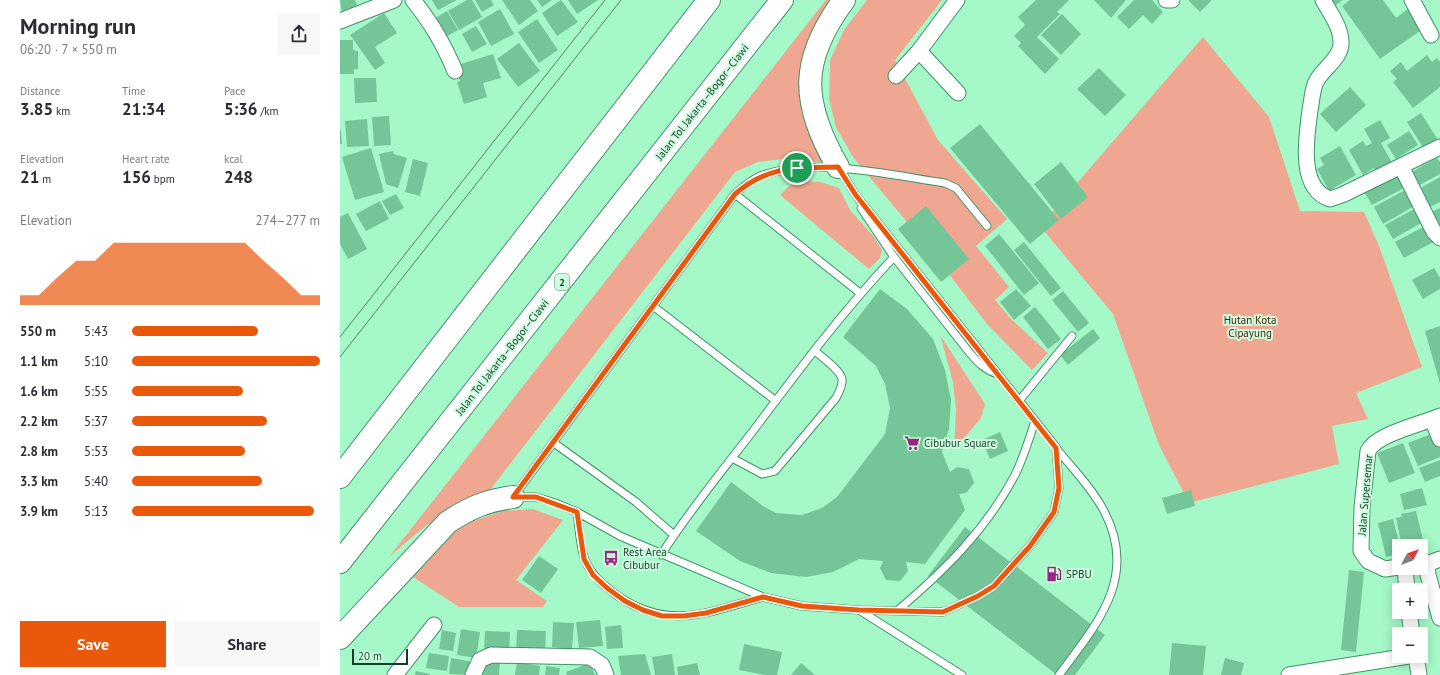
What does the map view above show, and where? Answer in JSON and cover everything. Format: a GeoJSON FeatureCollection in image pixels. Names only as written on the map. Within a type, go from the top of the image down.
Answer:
{"type":"FeatureCollection","features":[{"type":"Feature","properties":{"kind":"highway"},"geometry":{"type":"LineString","coordinates":[[340,477],[709,0]]}},
{"type":"Feature","properties":{"kind":"highway","name":"Jalan Tol Jakarta–Bogor–Ciawi"},"geometry":{"type":"LineString","coordinates":[[340,562],[782,0]]}},
{"type":"Feature","properties":{"kind":"highway"},"geometry":{"type":"LineString","coordinates":[[838,167],[825,144],[814,116],[810,100],[810,81],[813,58],[821,38],[844,0]]}},
{"type":"Feature","properties":{"kind":"highway"},"geometry":{"type":"LineString","coordinates":[[340,638],[448,522],[468,509],[490,501],[513,497]]}},
{"type":"Feature","properties":{"kind":"street"},"geometry":{"type":"LineString","coordinates":[[340,21],[394,0]]}},
{"type":"Feature","properties":{"kind":"street"},"geometry":{"type":"LineString","coordinates":[[413,0],[437,32],[455,71]]}},
{"type":"Feature","properties":{"kind":"street"},"geometry":{"type":"LineString","coordinates":[[896,76],[919,50],[957,0]]}},
{"type":"Feature","properties":{"kind":"street"},"geometry":{"type":"LineString","coordinates":[[1166,0],[1172,0]]}},
{"type":"Feature","properties":{"kind":"street"},"geometry":{"type":"LineString","coordinates":[[1323,0],[1338,29],[1341,43],[1339,52],[1316,81],[1306,138],[1308,170],[1312,182],[1323,196],[1330,199],[1342,195],[1440,147]]}},
{"type":"Feature","properties":{"kind":"street"},"geometry":{"type":"LineString","coordinates":[[1412,0],[1431,35]]}},
{"type":"Feature","properties":{"kind":"street"},"geometry":{"type":"LineString","coordinates":[[919,50],[958,93]]}},
{"type":"Feature","properties":{"kind":"street"},"geometry":{"type":"LineString","coordinates":[[1401,166],[1434,232],[1440,238]]}},
{"type":"Feature","properties":{"kind":"street"},"geometry":{"type":"LineString","coordinates":[[1436,418],[1440,439]]}},
{"type":"Feature","properties":{"kind":"street","name":"Jalan Supersemar"},"geometry":{"type":"LineString","coordinates":[[1392,568],[1385,569],[1368,561],[1361,551],[1362,507],[1368,451],[1370,446],[1381,439],[1436,418]]}},
{"type":"Feature","properties":{"kind":"street"},"geometry":{"type":"LineString","coordinates":[[1428,557],[1440,553]]}},
{"type":"Feature","properties":{"kind":"street"},"geometry":{"type":"LineString","coordinates":[[1440,559],[1427,564],[1428,575],[1440,618]]}},
{"type":"Feature","properties":{"kind":"street"},"geometry":{"type":"LineString","coordinates":[[395,675],[434,625]]}},
{"type":"Feature","properties":{"kind":"street"},"geometry":{"type":"LineString","coordinates":[[473,675],[480,660],[491,655],[590,657],[602,665],[606,675]]}},
{"type":"Feature","properties":{"kind":"street"},"geometry":{"type":"LineString","coordinates":[[1289,675],[1392,659]]}},
{"type":"Feature","properties":{"kind":"street"},"geometry":{"type":"LineString","coordinates":[[1417,663],[1419,675]]}},
{"type":"Feature","properties":{"kind":"lane"},"geometry":{"type":"LineString","coordinates":[[838,167],[855,194],[1035,421],[1103,510],[1116,547],[1117,575],[1111,598],[1091,633],[1059,675]]}},
{"type":"Feature","properties":{"kind":"lane"},"geometry":{"type":"LineString","coordinates":[[513,497],[735,194],[755,179],[773,173],[797,168],[838,167],[950,184],[956,188],[987,226]]}},
{"type":"Feature","properties":{"kind":"lane"},"geometry":{"type":"LineString","coordinates":[[735,194],[860,293]]}},
{"type":"Feature","properties":{"kind":"lane"},"geometry":{"type":"LineString","coordinates":[[855,194],[863,211],[894,257],[979,364],[988,371],[998,374]]}},
{"type":"Feature","properties":{"kind":"lane"},"geometry":{"type":"LineString","coordinates":[[661,555],[674,535],[732,458],[860,293],[894,257]]}},
{"type":"Feature","properties":{"kind":"lane"},"geometry":{"type":"LineString","coordinates":[[653,306],[776,401]]}},
{"type":"Feature","properties":{"kind":"lane"},"geometry":{"type":"LineString","coordinates":[[1019,401],[1072,336]]}},
{"type":"Feature","properties":{"kind":"lane"},"geometry":{"type":"LineString","coordinates":[[732,458],[762,474],[775,471],[836,398],[842,386],[842,378],[839,373],[815,351]]}},
{"type":"Feature","properties":{"kind":"lane"},"geometry":{"type":"LineString","coordinates":[[898,610],[943,571],[995,509],[1015,474],[1035,421]]}},
{"type":"Feature","properties":{"kind":"lane"},"geometry":{"type":"LineString","coordinates":[[554,443],[636,502],[674,535]]}},
{"type":"Feature","properties":{"kind":"lane"},"geometry":{"type":"LineString","coordinates":[[513,497],[536,497],[577,512],[620,536],[661,555],[763,597],[802,606],[859,610],[943,612],[978,596],[994,586],[1030,546],[1054,512],[1059,488],[1056,448]]}},
{"type":"Feature","properties":{"kind":"lane"},"geometry":{"type":"LineString","coordinates":[[577,512],[584,559],[593,575],[607,588],[625,601],[643,610],[662,616],[684,616],[706,613],[763,597]]}},
{"type":"Feature","properties":{"kind":"lane"},"geometry":{"type":"LineString","coordinates":[[859,610],[962,675]]}},
{"type":"Feature","properties":{"kind":"green space"},"geometry":{"type":"Polygon","coordinates":[[[826,0],[836,0],[809,47],[826,163],[791,158],[758,162],[735,172],[490,490],[461,503],[448,511],[389,557],[826,0]]]}},
{"type":"Feature","properties":{"kind":"green space"},"geometry":{"type":"Polygon","coordinates":[[[867,0],[942,0],[895,60],[938,140],[1007,219],[976,246],[1009,287],[995,300],[1011,319],[1048,353],[1032,370],[987,324],[936,257],[853,157],[836,127],[829,99],[830,60],[844,30],[867,0]]]}},
{"type":"Feature","properties":{"kind":"green space","name":"Hutan Kota Cipayung"},"geometry":{"type":"Polygon","coordinates":[[[1203,37],[1269,117],[1300,211],[1364,212],[1379,246],[1422,367],[1356,393],[1368,419],[1332,426],[1339,464],[1189,503],[1159,445],[1113,314],[1040,226],[1203,37]]]}},
{"type":"Feature","properties":{"kind":"green space"},"geometry":{"type":"Polygon","coordinates":[[[804,181],[820,182],[839,188],[850,210],[874,237],[882,250],[880,258],[869,269],[780,195],[789,186],[804,181]]]}},
{"type":"Feature","properties":{"kind":"green space"},"geometry":{"type":"Polygon","coordinates":[[[940,335],[985,404],[981,418],[954,450],[956,410],[953,382],[940,335]]]}},
{"type":"Feature","properties":{"kind":"green space"},"geometry":{"type":"Polygon","coordinates":[[[533,509],[563,520],[516,580],[547,601],[543,607],[459,607],[410,575],[429,554],[461,525],[503,511],[533,509]]]}},
{"type":"Feature","properties":{"kind":"building"},"geometry":{"type":"Polygon","coordinates":[[[340,0],[355,0],[358,7],[342,14],[340,0]]]}},
{"type":"Feature","properties":{"kind":"building"},"geometry":{"type":"Polygon","coordinates":[[[432,0],[457,0],[438,10],[432,0]]]}},
{"type":"Feature","properties":{"kind":"building"},"geometry":{"type":"Polygon","coordinates":[[[467,0],[472,0],[482,17],[459,30],[448,11],[467,0]]]}},
{"type":"Feature","properties":{"kind":"building"},"geometry":{"type":"Polygon","coordinates":[[[475,0],[491,0],[494,5],[482,12],[475,0]]]}},
{"type":"Feature","properties":{"kind":"building"},"geometry":{"type":"Polygon","coordinates":[[[502,0],[530,0],[538,11],[519,25],[502,0]]]}},
{"type":"Feature","properties":{"kind":"building"},"geometry":{"type":"Polygon","coordinates":[[[537,0],[552,0],[542,7],[537,0]]]}},
{"type":"Feature","properties":{"kind":"building"},"geometry":{"type":"Polygon","coordinates":[[[561,0],[578,22],[557,36],[542,13],[561,0]]]}},
{"type":"Feature","properties":{"kind":"building"},"geometry":{"type":"Polygon","coordinates":[[[568,0],[598,0],[577,14],[568,0]]]}},
{"type":"Feature","properties":{"kind":"building"},"geometry":{"type":"Polygon","coordinates":[[[1036,0],[1069,0],[1057,12],[1060,14],[1037,37],[1059,59],[1045,74],[1018,46],[1021,43],[1014,36],[1025,25],[1018,17],[1036,0]]]}},
{"type":"Feature","properties":{"kind":"building"},"geometry":{"type":"Polygon","coordinates":[[[1094,0],[1126,0],[1111,18],[1094,0]]]}},
{"type":"Feature","properties":{"kind":"building"},"geometry":{"type":"Polygon","coordinates":[[[1134,0],[1152,0],[1163,12],[1152,24],[1143,15],[1129,29],[1117,17],[1134,0]]]}},
{"type":"Feature","properties":{"kind":"building"},"geometry":{"type":"Polygon","coordinates":[[[1188,0],[1212,0],[1200,12],[1188,0]]]}},
{"type":"Feature","properties":{"kind":"building"},"geometry":{"type":"Polygon","coordinates":[[[1332,0],[1343,0],[1336,5],[1332,0]]]}},
{"type":"Feature","properties":{"kind":"building"},"geometry":{"type":"Polygon","coordinates":[[[1350,0],[1383,0],[1396,18],[1409,8],[1424,28],[1380,59],[1342,6],[1350,0]]]}},
{"type":"Feature","properties":{"kind":"building"},"geometry":{"type":"Polygon","coordinates":[[[500,9],[514,34],[491,46],[478,22],[500,9]]]}},
{"type":"Feature","properties":{"kind":"building"},"geometry":{"type":"Polygon","coordinates":[[[447,11],[458,30],[442,39],[432,20],[447,11]]]}},
{"type":"Feature","properties":{"kind":"building"},"geometry":{"type":"Polygon","coordinates":[[[384,13],[397,33],[375,47],[385,63],[375,70],[350,35],[384,13]]]}},
{"type":"Feature","properties":{"kind":"building"},"geometry":{"type":"Polygon","coordinates":[[[1062,14],[1081,34],[1061,55],[1041,35],[1062,14]]]}},
{"type":"Feature","properties":{"kind":"building"},"geometry":{"type":"Polygon","coordinates":[[[537,19],[558,50],[539,63],[518,32],[537,19]]]}},
{"type":"Feature","properties":{"kind":"building"},"geometry":{"type":"Polygon","coordinates":[[[476,26],[487,44],[472,52],[462,34],[476,26]]]}},
{"type":"Feature","properties":{"kind":"building"},"geometry":{"type":"Polygon","coordinates":[[[340,40],[353,40],[353,50],[358,51],[358,69],[354,69],[354,74],[340,74],[340,40]]]}},
{"type":"Feature","properties":{"kind":"building"},"geometry":{"type":"Polygon","coordinates":[[[519,43],[540,71],[518,87],[497,59],[519,43]]]}},
{"type":"Feature","properties":{"kind":"building"},"geometry":{"type":"Polygon","coordinates":[[[493,54],[501,78],[483,83],[487,97],[464,104],[457,82],[460,81],[455,66],[493,54]]]}},
{"type":"Feature","properties":{"kind":"building"},"geometry":{"type":"Polygon","coordinates":[[[1427,55],[1432,62],[1437,58],[1440,62],[1440,87],[1413,108],[1393,82],[1397,79],[1390,71],[1401,62],[1407,71],[1427,55]]]}},
{"type":"Feature","properties":{"kind":"building"},"geometry":{"type":"Polygon","coordinates":[[[1099,68],[1126,95],[1105,116],[1077,89],[1099,68]]]}},
{"type":"Feature","properties":{"kind":"building"},"geometry":{"type":"Polygon","coordinates":[[[354,78],[376,78],[377,102],[355,103],[354,78]]]}},
{"type":"Feature","properties":{"kind":"building"},"geometry":{"type":"Polygon","coordinates":[[[1350,87],[1366,105],[1336,132],[1320,114],[1350,87]]]}},
{"type":"Feature","properties":{"kind":"building"},"geometry":{"type":"Polygon","coordinates":[[[1421,113],[1438,140],[1424,149],[1407,122],[1421,113]]]}},
{"type":"Feature","properties":{"kind":"building"},"geometry":{"type":"Polygon","coordinates":[[[389,116],[391,145],[374,146],[372,117],[389,116]]]}},
{"type":"Feature","properties":{"kind":"building"},"geometry":{"type":"Polygon","coordinates":[[[367,119],[369,146],[347,147],[345,121],[367,119]]]}},
{"type":"Feature","properties":{"kind":"building"},"geometry":{"type":"Polygon","coordinates":[[[1380,120],[1390,138],[1381,143],[1392,163],[1376,172],[1374,168],[1363,175],[1349,150],[1363,141],[1366,146],[1372,143],[1364,129],[1380,120]]]}},
{"type":"Feature","properties":{"kind":"building"},"geometry":{"type":"Polygon","coordinates":[[[980,124],[1059,220],[1030,244],[950,148],[980,124]]]}},
{"type":"Feature","properties":{"kind":"building"},"geometry":{"type":"Polygon","coordinates":[[[341,130],[342,144],[340,144],[341,130]]]}},
{"type":"Feature","properties":{"kind":"building"},"geometry":{"type":"Polygon","coordinates":[[[1409,131],[1418,145],[1396,159],[1387,145],[1409,131]]]}},
{"type":"Feature","properties":{"kind":"building"},"geometry":{"type":"Polygon","coordinates":[[[1340,146],[1356,175],[1329,191],[1317,169],[1324,165],[1320,158],[1340,146]]]}},
{"type":"Feature","properties":{"kind":"building"},"geometry":{"type":"Polygon","coordinates":[[[371,148],[384,192],[355,200],[342,157],[371,148]]]}},
{"type":"Feature","properties":{"kind":"building"},"geometry":{"type":"Polygon","coordinates":[[[393,151],[394,154],[407,158],[398,188],[386,184],[379,154],[393,151]]]}},
{"type":"Feature","properties":{"kind":"building"},"geometry":{"type":"Polygon","coordinates":[[[1437,158],[1440,162],[1440,174],[1416,187],[1408,174],[1437,158]]]}},
{"type":"Feature","properties":{"kind":"building"},"geometry":{"type":"Polygon","coordinates":[[[413,159],[428,163],[420,196],[405,192],[413,159]]]}},
{"type":"Feature","properties":{"kind":"building"},"geometry":{"type":"Polygon","coordinates":[[[1061,162],[1088,197],[1061,219],[1034,184],[1061,162]]]}},
{"type":"Feature","properties":{"kind":"building"},"geometry":{"type":"Polygon","coordinates":[[[1399,173],[1406,187],[1372,205],[1364,192],[1399,173]]]}},
{"type":"Feature","properties":{"kind":"building"},"geometry":{"type":"Polygon","coordinates":[[[1440,177],[1440,202],[1428,208],[1417,190],[1440,177]]]}},
{"type":"Feature","properties":{"kind":"building"},"geometry":{"type":"Polygon","coordinates":[[[1407,189],[1416,205],[1383,224],[1374,207],[1407,189]]]}},
{"type":"Feature","properties":{"kind":"building"},"geometry":{"type":"Polygon","coordinates":[[[396,194],[404,208],[390,215],[382,201],[396,194]]]}},
{"type":"Feature","properties":{"kind":"building"},"geometry":{"type":"Polygon","coordinates":[[[380,201],[389,219],[366,231],[356,214],[380,201]]]}},
{"type":"Feature","properties":{"kind":"building"},"geometry":{"type":"Polygon","coordinates":[[[926,206],[969,259],[941,282],[898,229],[926,206]]]}},
{"type":"Feature","properties":{"kind":"building"},"geometry":{"type":"Polygon","coordinates":[[[1416,208],[1423,222],[1393,239],[1385,225],[1416,208]]]}},
{"type":"Feature","properties":{"kind":"building"},"geometry":{"type":"Polygon","coordinates":[[[1440,208],[1440,229],[1431,212],[1440,208]]]}},
{"type":"Feature","properties":{"kind":"building"},"geometry":{"type":"Polygon","coordinates":[[[348,213],[367,249],[348,259],[340,244],[340,217],[348,213]]]}},
{"type":"Feature","properties":{"kind":"building"},"geometry":{"type":"Polygon","coordinates":[[[1427,225],[1435,241],[1404,258],[1395,242],[1427,225]]]}},
{"type":"Feature","properties":{"kind":"building"},"geometry":{"type":"Polygon","coordinates":[[[999,234],[1039,283],[1024,295],[985,246],[999,234]]]}},
{"type":"Feature","properties":{"kind":"building"},"geometry":{"type":"Polygon","coordinates":[[[1024,242],[1061,288],[1051,296],[1014,250],[1024,242]]]}},
{"type":"Feature","properties":{"kind":"building"},"geometry":{"type":"Polygon","coordinates":[[[1434,268],[1440,278],[1440,289],[1423,299],[1412,280],[1434,268]]]}},
{"type":"Feature","properties":{"kind":"building","name":"Cibubur Square"},"geometry":{"type":"Polygon","coordinates":[[[880,289],[907,309],[933,339],[945,370],[951,400],[949,429],[942,452],[950,472],[957,467],[969,469],[974,483],[966,493],[959,494],[965,510],[925,564],[906,562],[908,571],[900,581],[886,580],[880,568],[883,561],[859,559],[833,572],[806,577],[771,573],[740,561],[696,531],[731,482],[763,506],[776,513],[802,515],[822,508],[837,497],[885,434],[890,408],[885,384],[876,366],[843,337],[880,289]]]}},
{"type":"Feature","properties":{"kind":"building"},"geometry":{"type":"Polygon","coordinates":[[[1016,289],[1031,306],[1014,320],[1000,302],[1016,289]]]}},
{"type":"Feature","properties":{"kind":"building"},"geometry":{"type":"Polygon","coordinates":[[[1063,291],[1089,323],[1078,332],[1052,300],[1063,291]]]}},
{"type":"Feature","properties":{"kind":"building"},"geometry":{"type":"Polygon","coordinates":[[[1035,307],[1061,339],[1048,349],[1023,317],[1035,307]]]}},
{"type":"Feature","properties":{"kind":"building"},"geometry":{"type":"Polygon","coordinates":[[[1440,326],[1440,384],[1425,331],[1440,326]]]}},
{"type":"Feature","properties":{"kind":"building"},"geometry":{"type":"Polygon","coordinates":[[[1093,329],[1100,338],[1068,365],[1060,355],[1093,329]]]}},
{"type":"Feature","properties":{"kind":"building"},"geometry":{"type":"Polygon","coordinates":[[[1000,432],[1008,451],[990,459],[982,440],[1000,432]]]}},
{"type":"Feature","properties":{"kind":"building"},"geometry":{"type":"Polygon","coordinates":[[[1436,432],[1440,442],[1440,457],[1418,466],[1408,443],[1436,432]]]}},
{"type":"Feature","properties":{"kind":"building"},"geometry":{"type":"Polygon","coordinates":[[[1403,443],[1415,473],[1389,483],[1377,453],[1403,443]]]}},
{"type":"Feature","properties":{"kind":"building"},"geometry":{"type":"Polygon","coordinates":[[[1440,460],[1440,476],[1425,482],[1419,468],[1440,460]]]}},
{"type":"Feature","properties":{"kind":"building"},"geometry":{"type":"Polygon","coordinates":[[[1422,488],[1427,505],[1404,510],[1400,494],[1422,488]]]}},
{"type":"Feature","properties":{"kind":"building"},"geometry":{"type":"Polygon","coordinates":[[[1191,490],[1195,506],[1167,514],[1162,498],[1191,490]]]}},
{"type":"Feature","properties":{"kind":"building"},"geometry":{"type":"Polygon","coordinates":[[[1416,511],[1423,539],[1400,539],[1396,518],[1402,517],[1401,514],[1416,511]]]}},
{"type":"Feature","properties":{"kind":"building"},"geometry":{"type":"Polygon","coordinates":[[[1393,519],[1398,539],[1392,539],[1392,556],[1386,557],[1378,523],[1393,519]]]}},
{"type":"Feature","properties":{"kind":"building"},"geometry":{"type":"Polygon","coordinates":[[[965,527],[1105,635],[1075,675],[1057,675],[928,576],[965,527]]]}},
{"type":"Feature","properties":{"kind":"building"},"geometry":{"type":"Polygon","coordinates":[[[539,556],[558,569],[541,593],[522,580],[539,556]]]}},
{"type":"Feature","properties":{"kind":"building"},"geometry":{"type":"Polygon","coordinates":[[[1349,570],[1364,572],[1356,652],[1341,650],[1349,570]]]}},
{"type":"Feature","properties":{"kind":"building"},"geometry":{"type":"Polygon","coordinates":[[[600,620],[603,646],[579,648],[576,622],[600,620]]]}},
{"type":"Feature","properties":{"kind":"building"},"geometry":{"type":"Polygon","coordinates":[[[553,622],[574,623],[572,649],[552,647],[553,622]]]}},
{"type":"Feature","properties":{"kind":"building"},"geometry":{"type":"Polygon","coordinates":[[[621,625],[623,648],[607,649],[605,627],[621,625]]]}},
{"type":"Feature","properties":{"kind":"building"},"geometry":{"type":"Polygon","coordinates":[[[461,629],[480,632],[476,658],[457,655],[461,629]]]}},
{"type":"Feature","properties":{"kind":"building"},"geometry":{"type":"Polygon","coordinates":[[[442,630],[456,633],[453,651],[439,649],[442,630]]]}},
{"type":"Feature","properties":{"kind":"building"},"geometry":{"type":"Polygon","coordinates":[[[517,630],[546,631],[545,654],[516,652],[517,630]]]}},
{"type":"Feature","properties":{"kind":"building"},"geometry":{"type":"Polygon","coordinates":[[[485,631],[510,632],[509,654],[484,653],[485,631]]]}},
{"type":"Feature","properties":{"kind":"building"},"geometry":{"type":"Polygon","coordinates":[[[1172,643],[1206,646],[1203,675],[1169,675],[1172,643]]]}},
{"type":"Feature","properties":{"kind":"building"},"geometry":{"type":"Polygon","coordinates":[[[744,644],[782,652],[777,675],[766,675],[739,670],[744,644]]]}},
{"type":"Feature","properties":{"kind":"building"},"geometry":{"type":"Polygon","coordinates":[[[429,653],[449,656],[447,671],[426,668],[429,653]]]}},
{"type":"Feature","properties":{"kind":"building"},"geometry":{"type":"Polygon","coordinates":[[[645,654],[651,675],[621,675],[618,656],[645,654]]]}},
{"type":"Feature","properties":{"kind":"building"},"geometry":{"type":"Polygon","coordinates":[[[672,654],[675,675],[655,675],[652,657],[672,654]]]}},
{"type":"Feature","properties":{"kind":"building"},"geometry":{"type":"Polygon","coordinates":[[[451,658],[474,662],[472,675],[449,674],[451,658]]]}},
{"type":"Feature","properties":{"kind":"building"},"geometry":{"type":"Polygon","coordinates":[[[1225,658],[1244,663],[1241,675],[1221,675],[1225,658]]]}},
{"type":"Feature","properties":{"kind":"building"},"geometry":{"type":"Polygon","coordinates":[[[485,660],[500,661],[499,675],[483,675],[485,660]]]}},
{"type":"Feature","properties":{"kind":"building"},"geometry":{"type":"Polygon","coordinates":[[[517,662],[540,666],[539,675],[515,675],[517,662]]]}},
{"type":"Feature","properties":{"kind":"building"},"geometry":{"type":"Polygon","coordinates":[[[590,663],[595,675],[567,675],[566,672],[590,663]]]}},
{"type":"Feature","properties":{"kind":"building"},"geometry":{"type":"Polygon","coordinates":[[[697,663],[700,675],[678,675],[677,667],[697,663]]]}},
{"type":"Feature","properties":{"kind":"building"},"geometry":{"type":"Polygon","coordinates":[[[801,663],[815,675],[791,675],[801,663]]]}},
{"type":"Feature","properties":{"kind":"building"},"geometry":{"type":"Polygon","coordinates":[[[546,666],[560,668],[559,675],[545,675],[546,666]]]}},
{"type":"Feature","properties":{"kind":"building"},"geometry":{"type":"Polygon","coordinates":[[[416,671],[430,674],[430,675],[415,675],[416,671]]]}},
{"type":"Feature","properties":{"kind":"tram line"},"geometry":{"type":"LineString","coordinates":[[340,337],[605,0]]}},
{"type":"Feature","properties":{"kind":"tram line"},"geometry":{"type":"LineString","coordinates":[[340,357],[621,0]]}},
{"type":"Feature","properties":{"kind":"place","name":"Cibubur Square"},"geometry":{"type":"Point","coordinates":[912,443]}},
{"type":"Feature","properties":{"kind":"place","name":"Rest Area Cibubur"},"geometry":{"type":"Point","coordinates":[611,558]}},
{"type":"Feature","properties":{"kind":"place","name":"SPBU"},"geometry":{"type":"Point","coordinates":[1054,574]}},
{"type":"Feature","properties":{"kind":"route"},"geometry":{"type":"LineString","coordinates":[[838,167],[855,194],[1056,448],[1056,465],[1059,478],[1059,488],[1054,512],[1030,546],[994,586],[978,596],[943,612],[859,610],[802,606],[763,597],[706,613],[684,616],[662,616],[643,610],[625,601],[607,588],[593,575],[584,559],[577,512],[536,497],[513,497],[735,194],[749,182],[760,176],[797,168],[838,167]]}}]}
